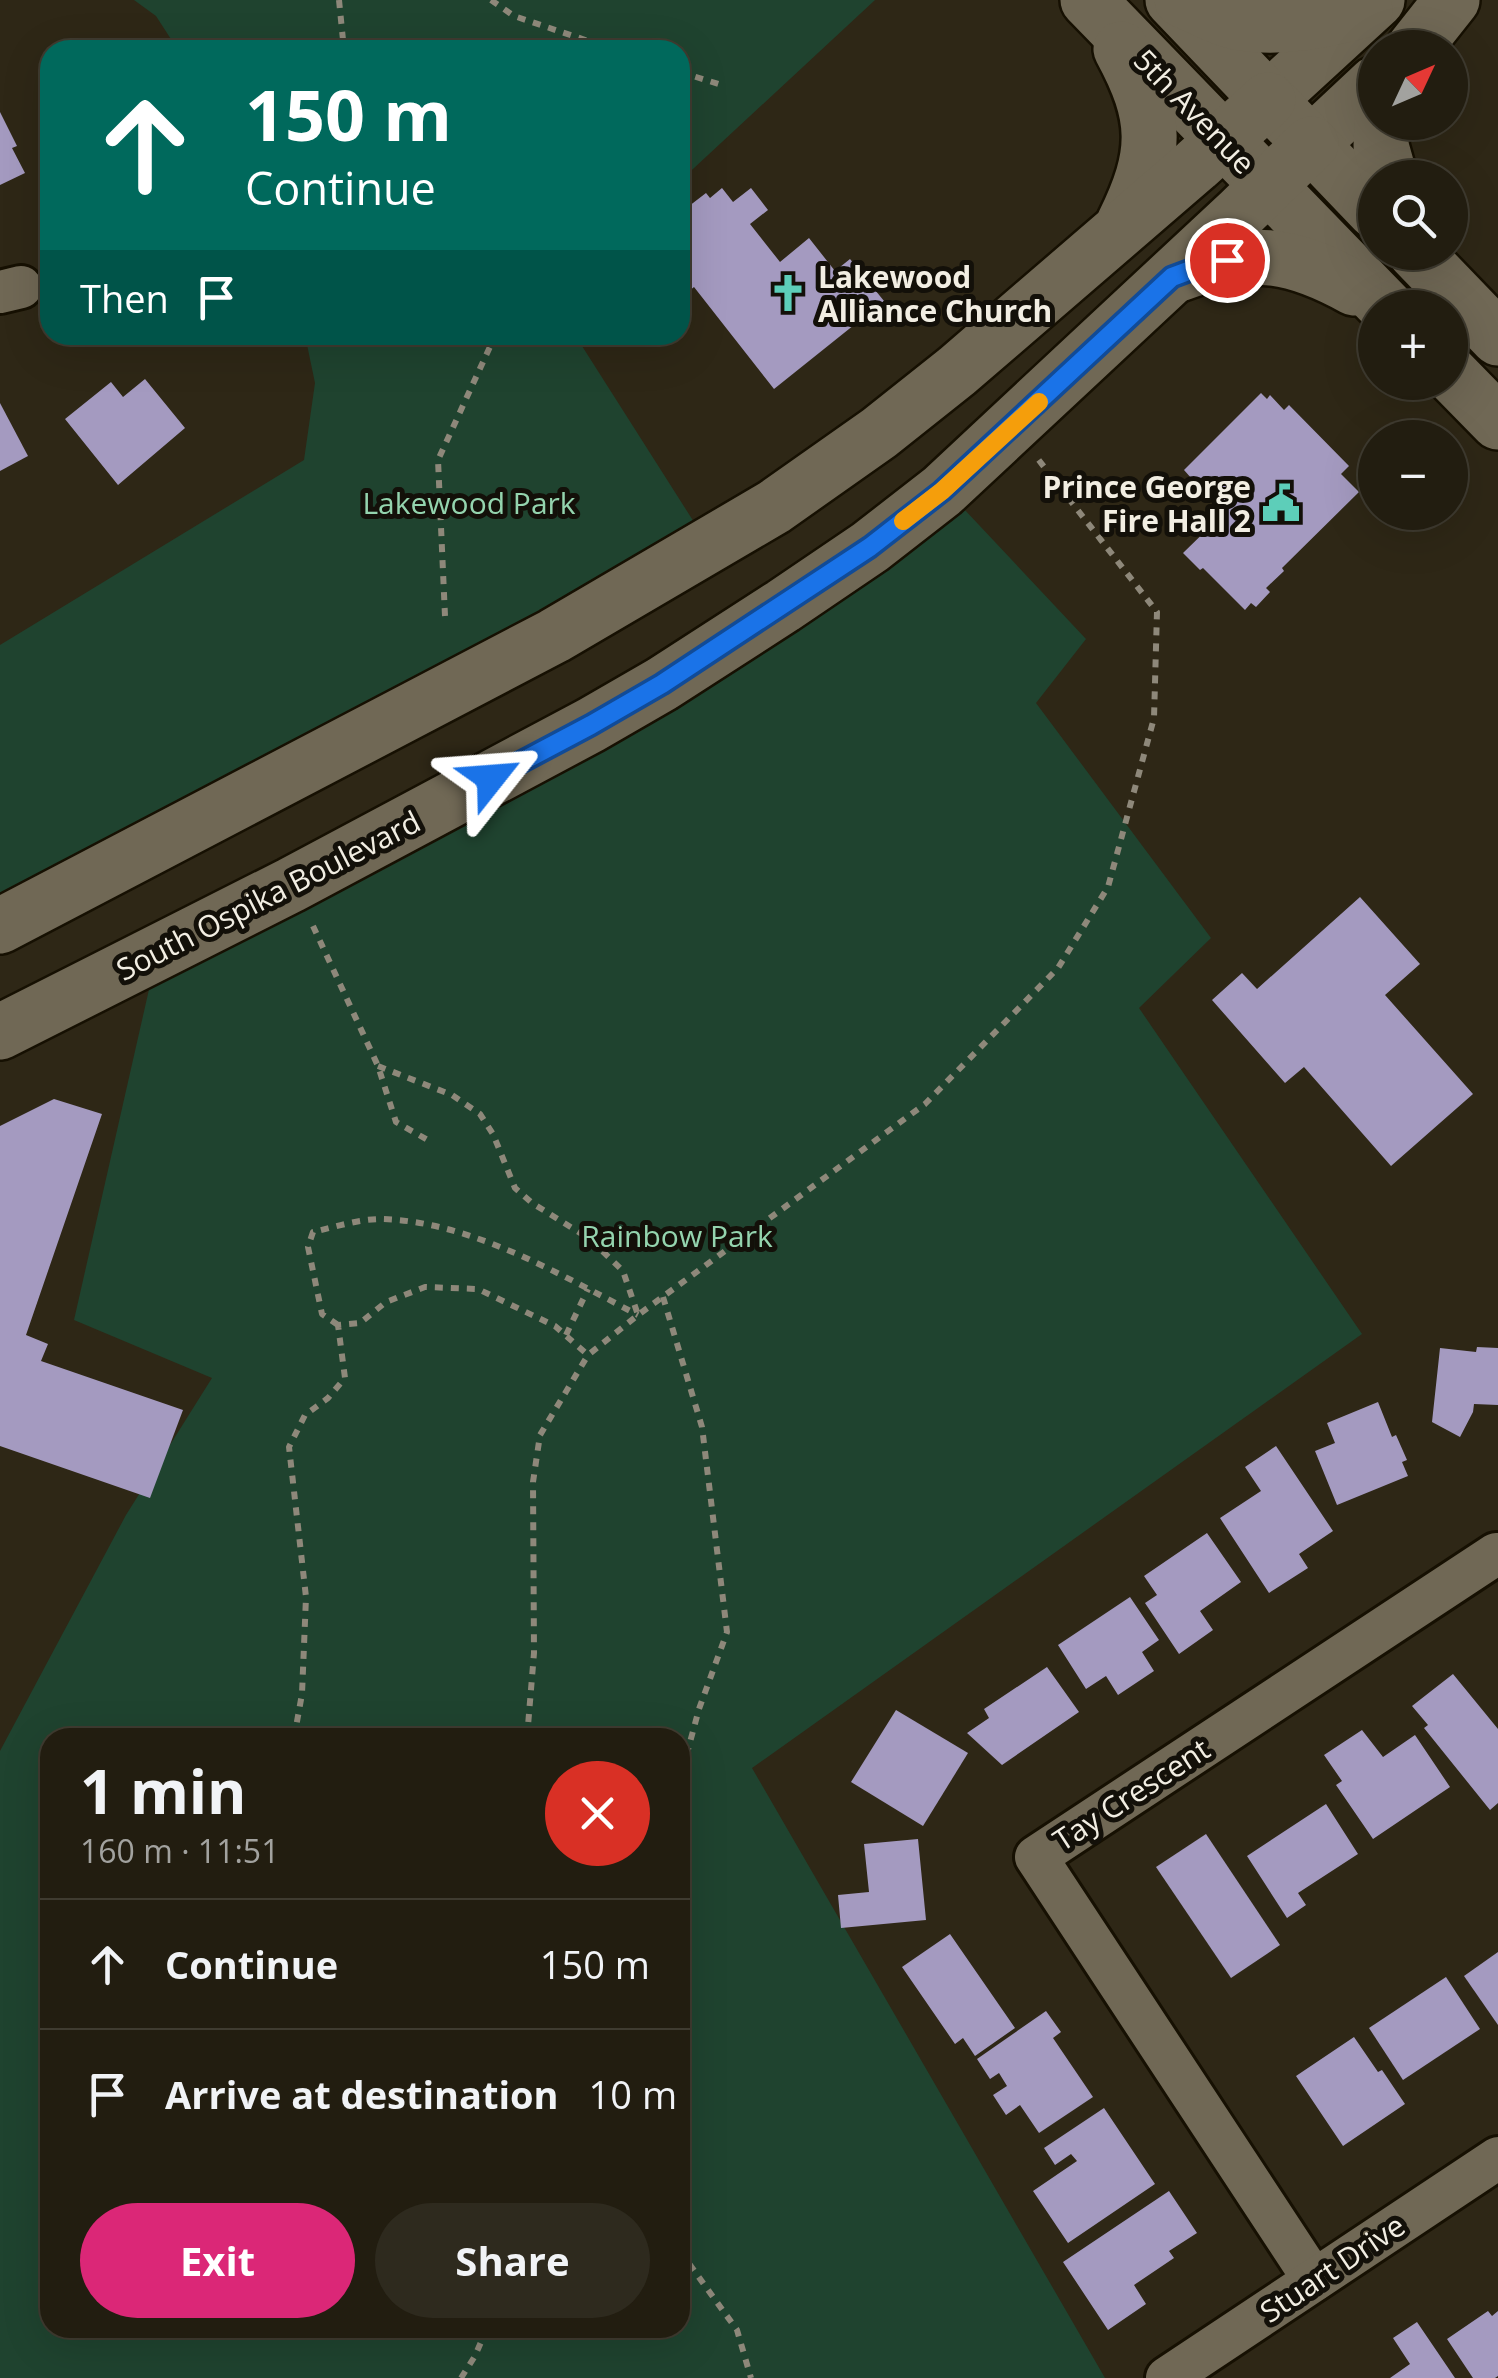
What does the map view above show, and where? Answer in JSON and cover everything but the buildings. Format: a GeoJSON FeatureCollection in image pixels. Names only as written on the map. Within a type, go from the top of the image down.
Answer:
{"type":"FeatureCollection","features":[{"type":"Feature","properties":{"kind":"main road","name":"5th Avenue"},"geometry":{"type":"LineString","coordinates":[[1173,0],[1358,193]]}},
{"type":"Feature","properties":{"kind":"main road"},"geometry":{"type":"LineString","coordinates":[[1182,0],[1238,23],[1278,26],[1324,20],[1371,5]]}},
{"type":"Feature","properties":{"kind":"main road"},"geometry":{"type":"LineString","coordinates":[[1428,30],[1452,0]]}},
{"type":"Feature","properties":{"kind":"main road"},"geometry":{"type":"LineString","coordinates":[[0,926],[554,636],[774,506],[879,433],[957,371],[1224,141],[1371,5]]}},
{"type":"Feature","properties":{"kind":"main road","name":"5th Avenue"},"geometry":{"type":"LineString","coordinates":[[1095,8],[1370,290]]}},
{"type":"Feature","properties":{"kind":"main road"},"geometry":{"type":"LineString","coordinates":[[1095,8],[1141,90],[1148,116],[1146,175],[1121,229]]}},
{"type":"Feature","properties":{"kind":"main road","name":"South Ospika Boulevard"},"geometry":{"type":"LineString","coordinates":[[0,1032],[292,885],[591,725],[662,684],[870,547],[942,491],[1358,100]]}},
{"type":"Feature","properties":{"kind":"main road"},"geometry":{"type":"LineString","coordinates":[[1172,277],[1246,256],[1276,257],[1303,264],[1358,290]]}},
{"type":"Feature","properties":{"kind":"main road"},"geometry":{"type":"LineString","coordinates":[[1434,270],[1498,338]]}},
{"type":"Feature","properties":{"kind":"main road"},"geometry":{"type":"LineString","coordinates":[[1468,390],[1497,418]]}},
{"type":"Feature","properties":{"kind":"street","name":"Tay Crescent"},"geometry":{"type":"LineString","coordinates":[[1314,2280],[1036,1857],[1496,1554],[1498,1557]]}},
{"type":"Feature","properties":{"kind":"street","name":"Stuart Drive"},"geometry":{"type":"LineString","coordinates":[[1167,2378],[1498,2158]]}},
{"type":"Feature","properties":{"kind":"path"},"geometry":{"type":"LineString","coordinates":[[339,0],[343,40]]}},
{"type":"Feature","properties":{"kind":"path"},"geometry":{"type":"LineString","coordinates":[[491,0],[514,16],[585,40]]}},
{"type":"Feature","properties":{"kind":"path"},"geometry":{"type":"LineString","coordinates":[[690,75],[725,86]]}},
{"type":"Feature","properties":{"kind":"path"},"geometry":{"type":"LineString","coordinates":[[445,616],[438,460],[491,345]]}},
{"type":"Feature","properties":{"kind":"path"},"geometry":{"type":"LineString","coordinates":[[529,1728],[534,1653],[533,1482],[540,1435],[588,1355],[925,1104],[1058,968],[1108,887],[1154,718],[1157,612],[1012,426]]}},
{"type":"Feature","properties":{"kind":"path"},"geometry":{"type":"LineString","coordinates":[[292,885],[378,1066],[396,1122],[433,1143]]}},
{"type":"Feature","properties":{"kind":"path"},"geometry":{"type":"LineString","coordinates":[[378,1066],[452,1095],[480,1114],[493,1134],[515,1188],[590,1239],[623,1271],[638,1315]]}},
{"type":"Feature","properties":{"kind":"path"},"geometry":{"type":"LineString","coordinates":[[588,1355],[555,1326],[478,1289],[425,1288],[386,1302],[360,1323],[338,1325],[322,1314],[308,1247],[313,1232],[377,1219],[432,1224],[500,1248],[638,1315]]}},
{"type":"Feature","properties":{"kind":"path"},"geometry":{"type":"LineString","coordinates":[[566,1335],[588,1289]]}},
{"type":"Feature","properties":{"kind":"path"},"geometry":{"type":"LineString","coordinates":[[663,1297],[702,1427],[728,1632],[690,1742]]}},
{"type":"Feature","properties":{"kind":"path"},"geometry":{"type":"LineString","coordinates":[[296,1728],[302,1694],[306,1597],[289,1447],[304,1415],[328,1398],[346,1378],[338,1325]]}},
{"type":"Feature","properties":{"kind":"path"},"geometry":{"type":"LineString","coordinates":[[690,2264],[737,2330],[751,2378]]}},
{"type":"Feature","properties":{"kind":"path"},"geometry":{"type":"LineString","coordinates":[[460,2378],[483,2338]]}},
{"type":"Feature","properties":{"kind":"green space"},"geometry":{"type":"Polygon","coordinates":[[[134,0],[875,0],[690,172],[690,40],[172,40],[156,16],[134,0]]]}},
{"type":"Feature","properties":{"kind":"green space","name":"Lakewood Park"},"geometry":{"type":"Polygon","coordinates":[[[307,345],[581,345],[720,563],[0,926],[0,645],[304,460],[315,383],[307,345]]]}},
{"type":"Feature","properties":{"kind":"green space","name":"Rainbow Park"},"geometry":{"type":"Polygon","coordinates":[[[963,508],[1086,639],[1036,703],[1211,938],[1139,1008],[1362,1334],[752,1768],[1105,2378],[0,2378],[0,1751],[126,1515],[212,1378],[74,1320],[155,963],[963,508]]]}},
{"type":"Feature","properties":{"kind":"slow traffic"},"geometry":{"type":"LineString","coordinates":[[903,521],[942,491],[1039,402]]}},
{"type":"Feature","properties":{"kind":"place","name":"Lakewood Alliance Church"},"geometry":{"type":"Point","coordinates":[788,293]}},
{"type":"Feature","properties":{"kind":"place","name":"Prince George Fire Hall 2"},"geometry":{"type":"Point","coordinates":[1281,503]}},
{"type":"Feature","properties":{"kind":"route"},"geometry":{"type":"LineString","coordinates":[[491,778],[662,684],[870,547],[942,491],[1172,277],[1227,260]]}}]}
